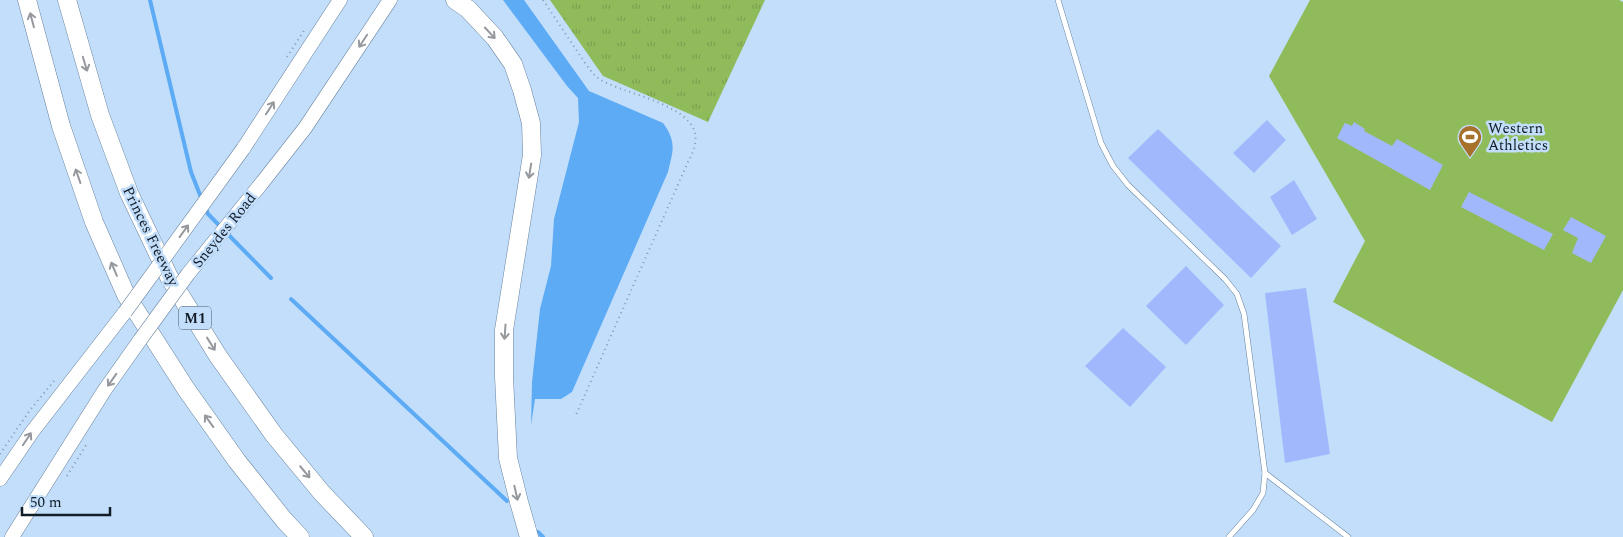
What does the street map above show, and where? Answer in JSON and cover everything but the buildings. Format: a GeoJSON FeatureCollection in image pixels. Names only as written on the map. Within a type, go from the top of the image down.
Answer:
{"type":"FeatureCollection","features":[{"type":"Feature","properties":{"kind":"highway"},"geometry":{"type":"LineString","coordinates":[[26,0],[61,126],[94,222],[126,295],[186,389],[237,461],[300,537]]}},
{"type":"Feature","properties":{"kind":"highway","name":"Princes Freeway"},"geometry":{"type":"LineString","coordinates":[[67,0],[100,115],[129,193],[169,277],[218,356],[274,435],[322,493],[364,537]]}},
{"type":"Feature","properties":{"kind":"highway"},"geometry":{"type":"LineString","coordinates":[[455,0],[468,9],[495,38],[513,64],[531,123],[532,155],[504,330],[508,458],[518,502],[529,537]]}},
{"type":"Feature","properties":{"kind":"main road","name":"Sneydes Road"},"geometry":{"type":"LineString","coordinates":[[0,480],[32,432],[125,312],[243,149],[340,0]]}},
{"type":"Feature","properties":{"kind":"main road","name":"Sneydes Road"},"geometry":{"type":"LineString","coordinates":[[12,537],[104,391],[188,274],[305,128],[390,0]]}},
{"type":"Feature","properties":{"kind":"lane"},"geometry":{"type":"LineString","coordinates":[[1058,0],[1101,143],[1112,166],[1128,185],[1226,279],[1237,294],[1244,314],[1265,473],[1263,493],[1253,510],[1228,537]]}},
{"type":"Feature","properties":{"kind":"lane"},"geometry":{"type":"LineString","coordinates":[[1265,473],[1348,537]]}},
{"type":"Feature","properties":{"kind":"path"},"geometry":{"type":"LineString","coordinates":[[543,0],[592,73],[598,78],[684,116],[690,122],[694,132],[695,143],[575,417]]}},
{"type":"Feature","properties":{"kind":"green space"},"geometry":{"type":"Polygon","coordinates":[[[550,0],[765,0],[708,122],[603,76],[550,0]]]}},
{"type":"Feature","properties":{"kind":"green space","name":"Western Athletics"},"geometry":{"type":"Polygon","coordinates":[[[1310,0],[1619,0],[1623,2],[1623,290],[1552,422],[1333,302],[1365,241],[1269,76],[1310,0]]]}},
{"type":"Feature","properties":{"kind":"water"},"geometry":{"type":"Polygon","coordinates":[[[503,0],[524,0],[589,91],[663,123],[673,147],[668,172],[572,392],[561,399],[535,399],[531,425],[532,382],[540,309],[551,266],[554,219],[579,122],[578,98],[503,0]]]}},
{"type":"Feature","properties":{"kind":"waterway"},"geometry":{"type":"LineString","coordinates":[[150,0],[191,172],[202,200]]}},
{"type":"Feature","properties":{"kind":"waterway"},"geometry":{"type":"LineString","coordinates":[[205,206],[208,214],[271,278]]}},
{"type":"Feature","properties":{"kind":"waterway"},"geometry":{"type":"LineString","coordinates":[[291,299],[507,501]]}},
{"type":"Feature","properties":{"kind":"waterway"},"geometry":{"type":"LineString","coordinates":[[538,532],[543,537]]}},
{"type":"Feature","properties":{"kind":"place","name":"Western Athletics"},"geometry":{"type":"Point","coordinates":[1470,158]}}]}
